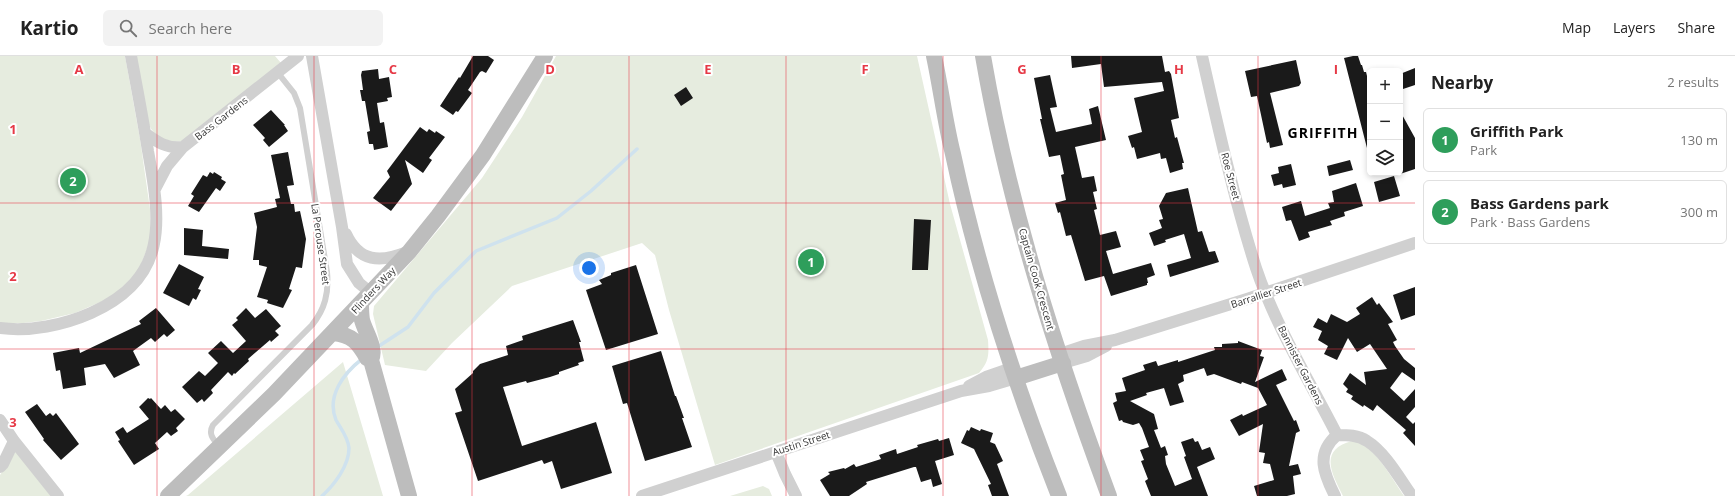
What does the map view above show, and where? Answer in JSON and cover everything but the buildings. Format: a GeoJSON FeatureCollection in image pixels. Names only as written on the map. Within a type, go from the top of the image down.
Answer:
{"type":"FeatureCollection","features":[{"type":"Feature","properties":{"kind":"main road","name":"Flinders Way"},"geometry":{"type":"LineString","coordinates":[[168,496],[274,394],[408,252],[438,216],[483,155],[545,56]]}},
{"type":"Feature","properties":{"kind":"main road"},"geometry":{"type":"LineString","coordinates":[[934,56],[952,154],[971,230],[1014,373],[1059,496]]}},
{"type":"Feature","properties":{"kind":"main road","name":"Captain Cook Crescent"},"geometry":{"type":"LineString","coordinates":[[983,56],[996,124],[1011,187],[1043,304],[1079,414],[1109,496]]}},
{"type":"Feature","properties":{"kind":"main road"},"geometry":{"type":"LineString","coordinates":[[366,298],[362,319],[370,356],[409,496]]}},
{"type":"Feature","properties":{"kind":"main road"},"geometry":{"type":"LineString","coordinates":[[333,333],[341,334],[354,339],[370,356]]}},
{"type":"Feature","properties":{"kind":"main road"},"geometry":{"type":"LineString","coordinates":[[1014,373],[1061,358]]}},
{"type":"Feature","properties":{"kind":"street"},"geometry":{"type":"LineString","coordinates":[[0,328],[12,329],[52,325],[80,318],[111,304],[133,285],[148,263],[154,246],[157,223],[155,189],[131,56]]}},
{"type":"Feature","properties":{"kind":"street","name":"Bass Gardens"},"geometry":{"type":"LineString","coordinates":[[155,189],[167,166],[183,147],[298,56]]}},
{"type":"Feature","properties":{"kind":"street"},"geometry":{"type":"LineString","coordinates":[[312,56],[342,227],[347,264],[359,283],[366,298]]}},
{"type":"Feature","properties":{"kind":"street","name":"Roe Street"},"geometry":{"type":"LineString","coordinates":[[1202,56],[1222,143],[1257,269],[1267,293]]}},
{"type":"Feature","properties":{"kind":"street"},"geometry":{"type":"LineString","coordinates":[[145,133],[161,144],[172,147],[183,147]]}},
{"type":"Feature","properties":{"kind":"street"},"geometry":{"type":"LineString","coordinates":[[342,227],[351,244],[359,253],[370,258],[391,259],[408,252]]}},
{"type":"Feature","properties":{"kind":"street","name":"Barrallier Street"},"geometry":{"type":"LineString","coordinates":[[1061,358],[1087,356],[1115,340],[1267,293],[1415,243]]}},
{"type":"Feature","properties":{"kind":"street","name":"Bannister Gardens"},"geometry":{"type":"LineString","coordinates":[[1267,293],[1281,327],[1337,435]]}},
{"type":"Feature","properties":{"kind":"street","name":"Austin Street"},"geometry":{"type":"LineString","coordinates":[[642,496],[656,494],[776,452],[961,391],[989,386],[1014,373]]}},
{"type":"Feature","properties":{"kind":"street"},"geometry":{"type":"LineString","coordinates":[[0,420],[14,441],[58,496]]}},
{"type":"Feature","properties":{"kind":"street"},"geometry":{"type":"LineString","coordinates":[[1335,496],[1326,478],[1323,466],[1325,450],[1330,441],[1337,435],[1351,435],[1366,440],[1375,447],[1412,496]]}},
{"type":"Feature","properties":{"kind":"street"},"geometry":{"type":"LineString","coordinates":[[0,467],[3,464],[14,441]]}},
{"type":"Feature","properties":{"kind":"street"},"geometry":{"type":"LineString","coordinates":[[776,452],[796,496]]}},
{"type":"Feature","properties":{"kind":"lane","name":"La Perouse Street"},"geometry":{"type":"LineString","coordinates":[[220,447],[212,438],[211,434],[213,425],[312,326],[323,310],[328,293],[326,265],[300,108],[294,93],[278,73]]}},
{"type":"Feature","properties":{"kind":"shaded area"},"geometry":{"type":"Polygon","coordinates":[[[0,56],[125,56],[140,139],[150,209],[151,239],[138,272],[112,297],[75,313],[41,321],[0,323],[0,56]]]}},
{"type":"Feature","properties":{"kind":"shaded area"},"geometry":{"type":"Polygon","coordinates":[[[135,56],[275,56],[281,63],[183,141],[173,141],[163,139],[152,130],[149,125],[135,56]]]}},
{"type":"Feature","properties":{"kind":"shaded area"},"geometry":{"type":"Polygon","coordinates":[[[556,56],[917,56],[950,204],[988,340],[988,358],[985,365],[979,373],[715,465],[669,310],[655,255],[642,243],[512,286],[452,343],[426,371],[385,365],[373,314],[374,306],[482,178],[522,117],[556,56]]]}},
{"type":"Feature","properties":{"kind":"shaded area"},"geometry":{"type":"Polygon","coordinates":[[[343,362],[383,496],[186,496],[188,495],[343,362]]]}},
{"type":"Feature","properties":{"kind":"shaded area"},"geometry":{"type":"Polygon","coordinates":[[[1352,441],[1360,443],[1375,455],[1404,496],[1343,496],[1332,471],[1331,457],[1335,450],[1341,445],[1352,441]]]}},
{"type":"Feature","properties":{"kind":"shaded area"},"geometry":{"type":"Polygon","coordinates":[[[15,452],[17,452],[51,496],[0,496],[0,475],[15,452]]]}},
{"type":"Feature","properties":{"kind":"shaded area"},"geometry":{"type":"Polygon","coordinates":[[[763,486],[769,489],[772,496],[730,496],[763,486]]]}},
{"type":"Feature","properties":{"kind":"waterway"},"geometry":{"type":"LineString","coordinates":[[376,348],[408,327],[434,293],[476,251],[557,218],[591,191],[637,149]]}},
{"type":"Feature","properties":{"kind":"waterway"},"geometry":{"type":"LineString","coordinates":[[322,496],[344,468],[349,448],[344,433],[336,420],[333,402],[335,394],[343,378],[362,359]]}},
{"type":"Feature","properties":{"kind":"place","name":"Bass Gardens park"},"geometry":{"type":"Point","coordinates":[73,181]}},
{"type":"Feature","properties":{"kind":"place","name":"Griffith Park"},"geometry":{"type":"Point","coordinates":[811,262]}},
{"type":"Feature","properties":{"kind":"district","name":"GRIFFITH"},"geometry":{"type":"Point","coordinates":[1323,133]}}]}
